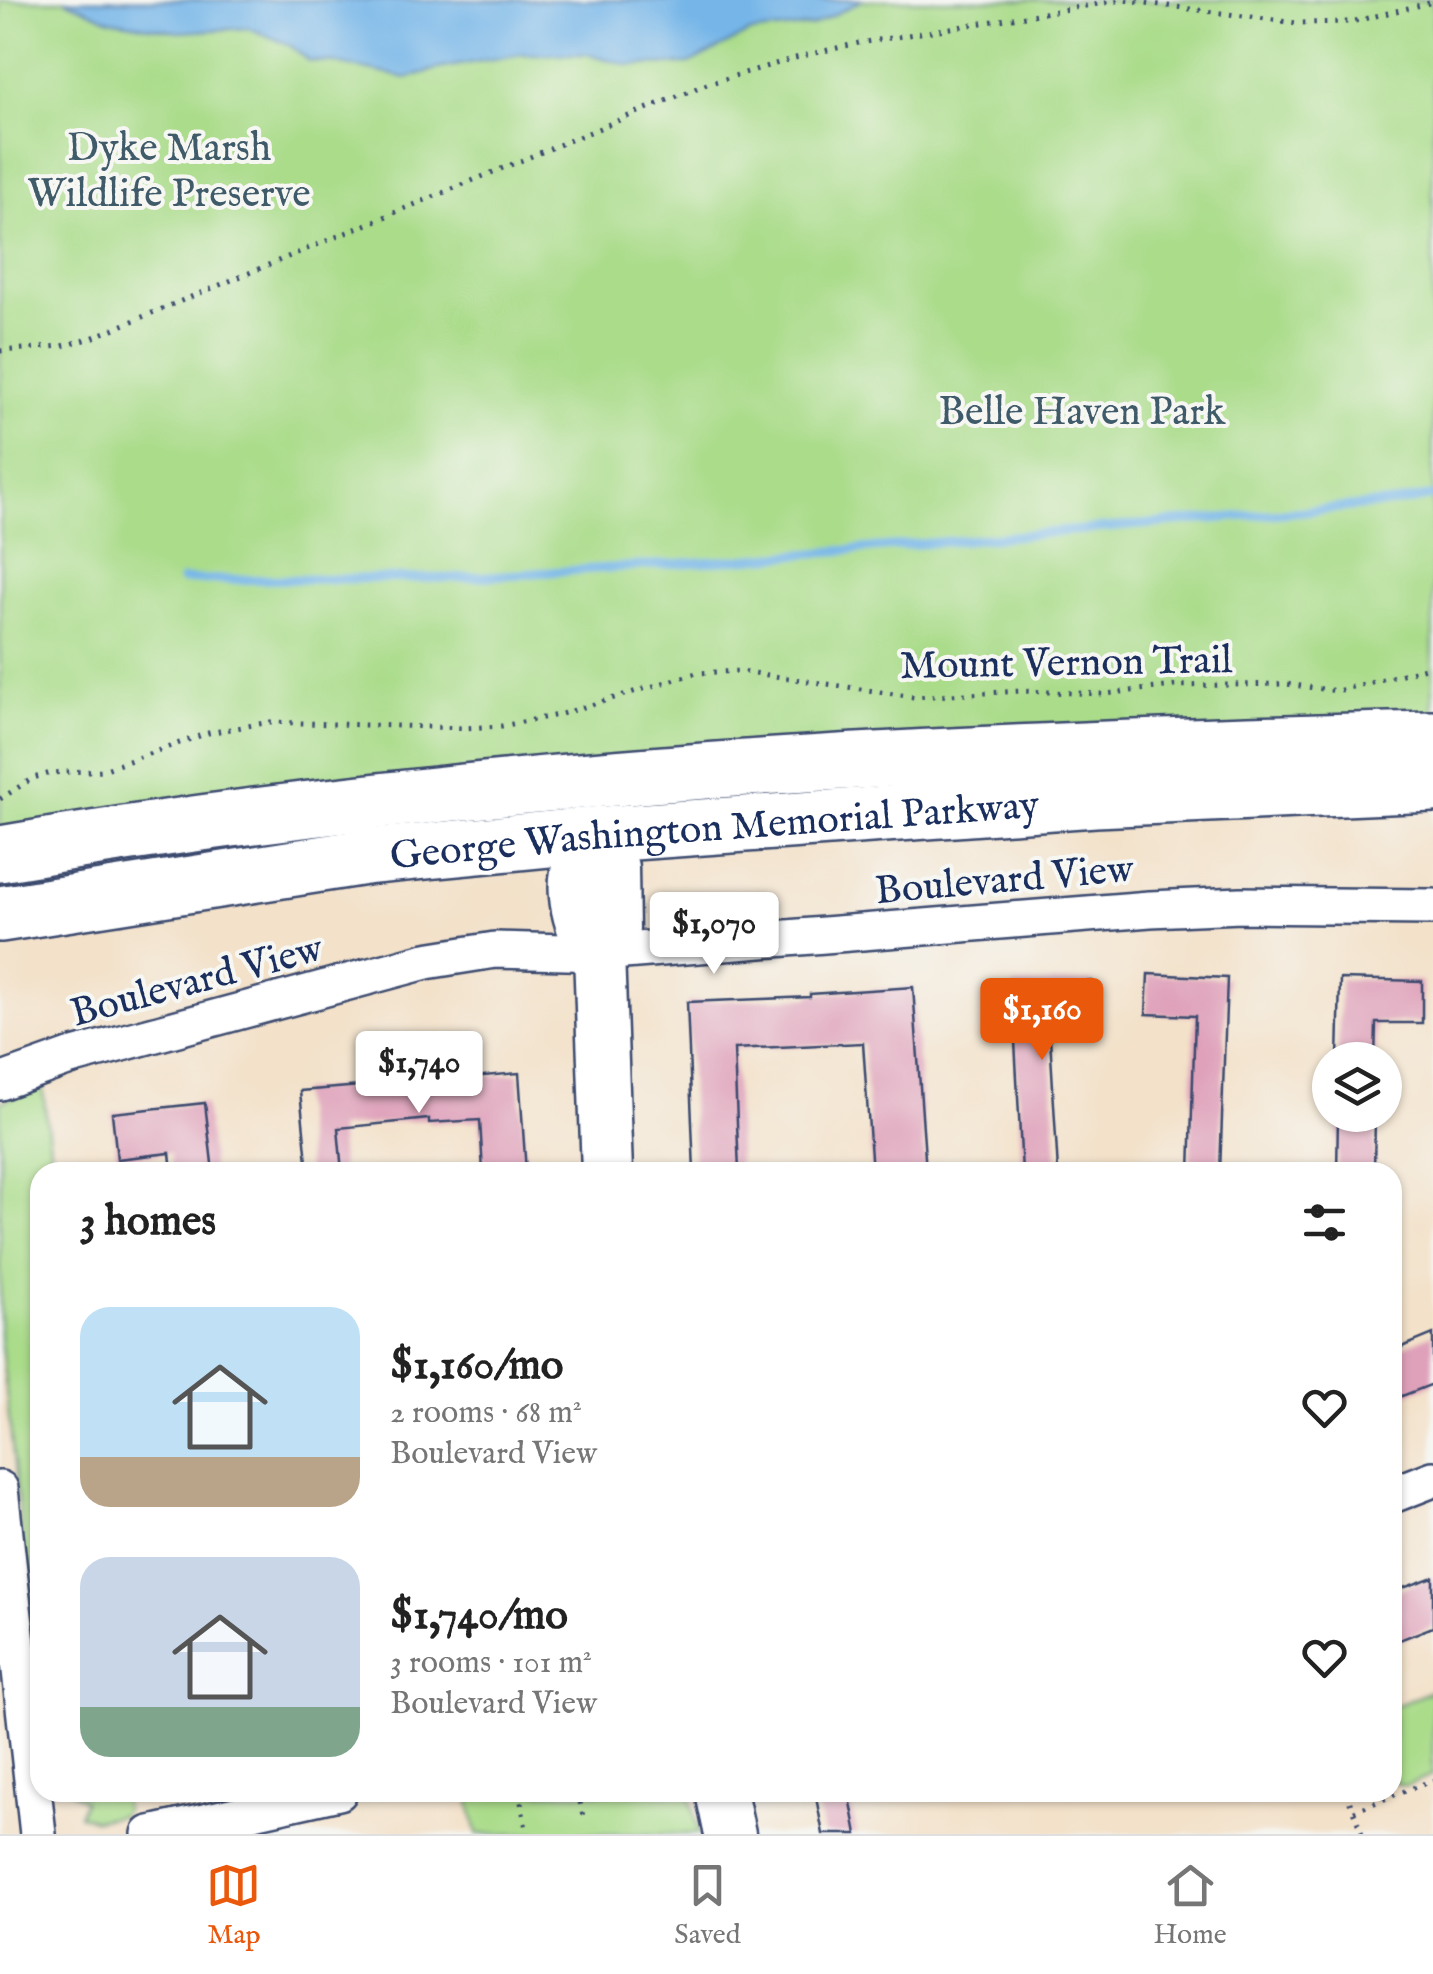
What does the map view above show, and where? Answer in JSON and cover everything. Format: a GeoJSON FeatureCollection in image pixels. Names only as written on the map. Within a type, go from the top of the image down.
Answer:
{"type":"FeatureCollection","features":[{"type":"Feature","properties":{"kind":"main road","name":"George Washington Memorial Parkway"},"geometry":{"type":"LineString","coordinates":[[0,854],[128,832],[523,786],[1130,746],[1433,739]]}},
{"type":"Feature","properties":{"kind":"main road"},"geometry":{"type":"LineString","coordinates":[[607,1162],[598,953],[582,934],[576,872],[601,817],[622,801],[708,772]]}},
{"type":"Feature","properties":{"kind":"main road","name":"George Washington Memorial Parkway"},"geometry":{"type":"LineString","coordinates":[[0,914],[365,856],[591,835],[1095,799],[1433,784]]}},
{"type":"Feature","properties":{"kind":"main road"},"geometry":{"type":"LineString","coordinates":[[523,786],[562,804],[591,835]]}},
{"type":"Feature","properties":{"kind":"main road"},"geometry":{"type":"LineString","coordinates":[[723,1802],[730,1834]]}},
{"type":"Feature","properties":{"kind":"street","name":"Boulevard View"},"geometry":{"type":"LineString","coordinates":[[0,1082],[70,1057],[426,961],[495,950],[598,953],[1150,909],[1433,907]]}},
{"type":"Feature","properties":{"kind":"street"},"geometry":{"type":"LineString","coordinates":[[1402,1491],[1433,1479]]}},
{"type":"Feature","properties":{"kind":"street"},"geometry":{"type":"LineString","coordinates":[[0,1489],[30,1761]]}},
{"type":"Feature","properties":{"kind":"street"},"geometry":{"type":"LineString","coordinates":[[34,1802],[38,1834]]}},
{"type":"Feature","properties":{"kind":"street"},"geometry":{"type":"LineString","coordinates":[[150,1834],[294,1802]]}},
{"type":"Feature","properties":{"kind":"path"},"geometry":{"type":"LineString","coordinates":[[0,351],[62,346],[90,339],[704,85],[802,56],[964,24],[1123,0],[1296,24],[1351,22],[1433,2]]}},
{"type":"Feature","properties":{"kind":"path","name":"Mount Vernon Trail"},"geometry":{"type":"LineString","coordinates":[[0,799],[34,778],[50,773],[103,770],[208,733],[270,722],[502,726],[558,715],[696,673],[742,672],[914,697],[1021,691],[1104,694],[1174,686],[1286,684],[1337,691],[1433,666]]}},
{"type":"Feature","properties":{"kind":"path"},"geometry":{"type":"LineString","coordinates":[[1402,1792],[1433,1780]]}},
{"type":"Feature","properties":{"kind":"path"},"geometry":{"type":"LineString","coordinates":[[521,1802],[527,1834]]}},
{"type":"Feature","properties":{"kind":"path"},"geometry":{"type":"LineString","coordinates":[[580,1802],[584,1822]]}},
{"type":"Feature","properties":{"kind":"path"},"geometry":{"type":"LineString","coordinates":[[1350,1802],[1362,1833]]}},
{"type":"Feature","properties":{"kind":"path"},"geometry":{"type":"LineString","coordinates":[[1354,1811],[1377,1802]]}},
{"type":"Feature","properties":{"kind":"green space","name":"Belle Haven Park"},"geometry":{"type":"Polygon","coordinates":[[[0,0],[1433,0],[1433,739],[0,834],[0,0]]]}},
{"type":"Feature","properties":{"kind":"green space"},"geometry":{"type":"Polygon","coordinates":[[[40,1086],[52,1162],[30,1162],[30,1611],[0,1336],[0,1102],[40,1086]]]}},
{"type":"Feature","properties":{"kind":"green space"},"geometry":{"type":"Polygon","coordinates":[[[1433,1690],[1433,1775],[1405,1786],[1402,1785],[1402,1703],[1433,1690]]]}},
{"type":"Feature","properties":{"kind":"green space"},"geometry":{"type":"Polygon","coordinates":[[[84,1802],[124,1802],[121,1815],[95,1820],[79,1815],[84,1802]]]}},
{"type":"Feature","properties":{"kind":"green space"},"geometry":{"type":"Polygon","coordinates":[[[691,1802],[699,1834],[477,1834],[470,1803],[691,1802]]]}},
{"type":"Feature","properties":{"kind":"water"},"geometry":{"type":"Polygon","coordinates":[[[65,0],[863,0],[812,26],[749,33],[689,64],[628,65],[589,54],[521,54],[407,78],[309,61],[290,45],[249,28],[178,32],[110,20],[65,0]]]}},
{"type":"Feature","properties":{"kind":"building"},"geometry":{"type":"Polygon","coordinates":[[[1148,974],[1227,978],[1220,1162],[1190,1162],[1195,1016],[1146,1014],[1148,974]]]}},
{"type":"Feature","properties":{"kind":"building"},"geometry":{"type":"Polygon","coordinates":[[[1340,979],[1422,981],[1422,1023],[1376,1023],[1375,1042],[1338,1042],[1340,979]]]}},
{"type":"Feature","properties":{"kind":"building"},"geometry":{"type":"Polygon","coordinates":[[[1092,981],[1094,1018],[1049,1020],[1057,1162],[1021,1162],[1012,985],[1092,981]]]}},
{"type":"Feature","properties":{"kind":"building"},"geometry":{"type":"Polygon","coordinates":[[[913,987],[925,1162],[871,1162],[863,1043],[734,1049],[739,1162],[694,1162],[687,1002],[913,987]]]}},
{"type":"Feature","properties":{"kind":"building"},"geometry":{"type":"Polygon","coordinates":[[[519,1073],[525,1162],[482,1162],[480,1120],[429,1123],[429,1119],[338,1128],[341,1162],[307,1162],[300,1091],[519,1073]]]}},
{"type":"Feature","properties":{"kind":"building"},"geometry":{"type":"Polygon","coordinates":[[[205,1103],[212,1162],[171,1162],[170,1153],[117,1159],[112,1113],[205,1103]]]}},
{"type":"Feature","properties":{"kind":"building"},"geometry":{"type":"Polygon","coordinates":[[[1338,1132],[1375,1132],[1374,1162],[1337,1162],[1338,1132]]]}},
{"type":"Feature","properties":{"kind":"building"},"geometry":{"type":"Polygon","coordinates":[[[1433,1334],[1433,1384],[1402,1396],[1402,1347],[1433,1334]]]}},
{"type":"Feature","properties":{"kind":"building"},"geometry":{"type":"Polygon","coordinates":[[[1433,1577],[1433,1627],[1402,1639],[1402,1588],[1433,1577]]]}},
{"type":"Feature","properties":{"kind":"building"},"geometry":{"type":"Polygon","coordinates":[[[817,1802],[851,1802],[857,1834],[823,1834],[817,1802]]]}},
{"type":"Feature","properties":{"kind":"waterway"},"geometry":{"type":"LineString","coordinates":[[182,580],[459,578],[731,560],[1397,503],[1433,496]]}},
{"type":"Feature","properties":{"kind":"park label","name":"Dyke Marsh Wildlife Preserve"},"geometry":{"type":"Point","coordinates":[169,169]}}]}
